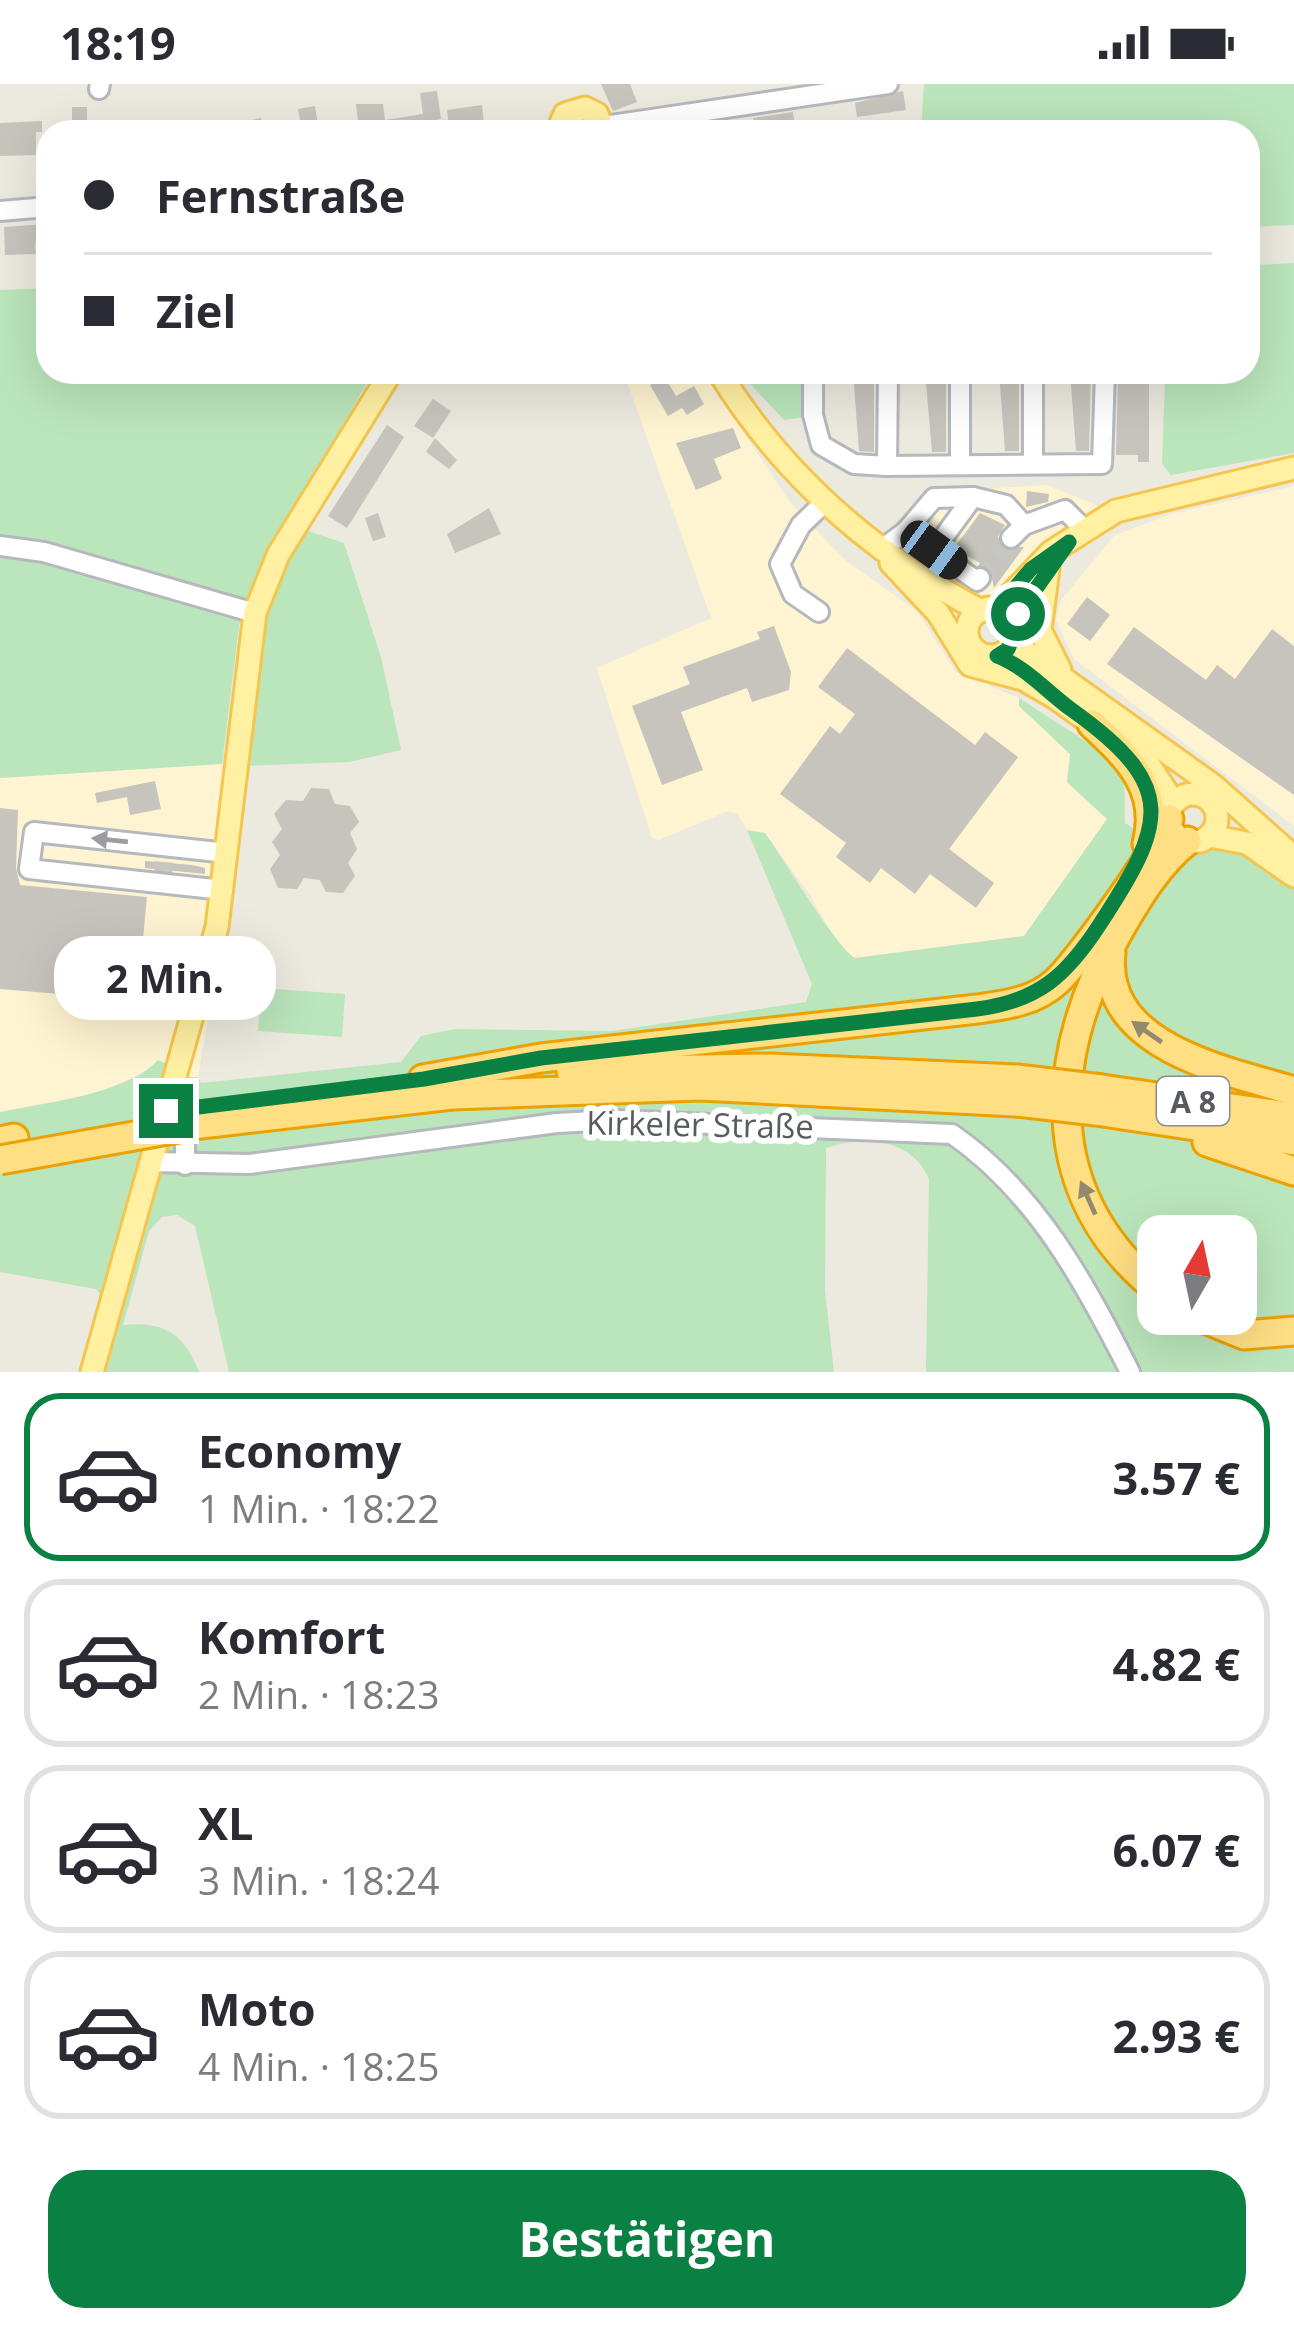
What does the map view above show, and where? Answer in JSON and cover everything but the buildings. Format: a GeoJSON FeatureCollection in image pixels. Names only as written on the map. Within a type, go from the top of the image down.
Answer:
{"type":"FeatureCollection","features":[{"type":"Feature","properties":{"kind":"highway"},"geometry":{"type":"LineString","coordinates":[[1092,724],[1131,760],[1148,792],[1153,813],[1140,866]]}},
{"type":"Feature","properties":{"kind":"highway"},"geometry":{"type":"LineString","coordinates":[[424,1079],[541,1058],[1011,1005],[1056,983],[1140,866],[1185,825]]}},
{"type":"Feature","properties":{"kind":"highway"},"geometry":{"type":"LineString","coordinates":[[1137,1270],[1087,1198],[1064,1114],[1066,1073],[1078,1016],[1112,943],[1185,825]]}},
{"type":"Feature","properties":{"kind":"highway"},"geometry":{"type":"LineString","coordinates":[[1112,943],[1110,988],[1117,1004],[1142,1031],[1202,1061],[1294,1091]]}},
{"type":"Feature","properties":{"kind":"highway","name":"A 8"},"geometry":{"type":"LineString","coordinates":[[0,1141],[198,1106],[424,1079],[642,1068],[955,1086],[1294,1117]]}},
{"type":"Feature","properties":{"kind":"highway","name":"A 8"},"geometry":{"type":"LineString","coordinates":[[0,1160],[201,1124],[452,1095],[955,1086]]}},
{"type":"Feature","properties":{"kind":"highway","name":"A 8"},"geometry":{"type":"LineString","coordinates":[[1099,1100],[1129,1116],[1294,1141]]}},
{"type":"Feature","properties":{"kind":"highway"},"geometry":{"type":"LineString","coordinates":[[1129,1116],[1294,1171]]}},
{"type":"Feature","properties":{"kind":"highway"},"geometry":{"type":"LineString","coordinates":[[1257,1335],[1294,1331]]}},
{"type":"Feature","properties":{"kind":"main road"},"geometry":{"type":"LineString","coordinates":[[585,84],[585,108],[596,120]]}},
{"type":"Feature","properties":{"kind":"main road"},"geometry":{"type":"LineString","coordinates":[[562,120],[565,114],[585,108]]}},
{"type":"Feature","properties":{"kind":"main road"},"geometry":{"type":"LineString","coordinates":[[92,1372],[223,890],[255,613],[278,555],[384,384]]}},
{"type":"Feature","properties":{"kind":"main road"},"geometry":{"type":"LineString","coordinates":[[727,384],[781,460],[888,559],[938,613],[970,665],[1023,679],[1054,697]]}},
{"type":"Feature","properties":{"kind":"main road"},"geometry":{"type":"LineString","coordinates":[[1294,468],[1142,502],[1076,536],[1026,552],[995,621],[971,646],[982,655],[997,656],[1149,764],[1185,825],[1247,843],[1294,876]]}},
{"type":"Feature","properties":{"kind":"main road"},"geometry":{"type":"LineString","coordinates":[[1026,552],[1040,629],[1059,670],[1080,690]]}},
{"type":"Feature","properties":{"kind":"main road"},"geometry":{"type":"LineString","coordinates":[[888,559],[995,621],[1022,649],[1214,786],[1294,858]]}},
{"type":"Feature","properties":{"kind":"main road"},"geometry":{"type":"LineString","coordinates":[[995,621],[997,656]]}},
{"type":"Feature","properties":{"kind":"main road"},"geometry":{"type":"LineString","coordinates":[[1121,722],[1209,804]]}},
{"type":"Feature","properties":{"kind":"main road"},"geometry":{"type":"LineString","coordinates":[[1185,825],[1186,794],[1294,858]]}},
{"type":"Feature","properties":{"kind":"main road"},"geometry":{"type":"LineString","coordinates":[[1185,825],[1209,804]]}},
{"type":"Feature","properties":{"kind":"street"},"geometry":{"type":"LineString","coordinates":[[661,120],[887,84]]}},
{"type":"Feature","properties":{"kind":"street"},"geometry":{"type":"LineString","coordinates":[[0,211],[36,208]]}},
{"type":"Feature","properties":{"kind":"street"},"geometry":{"type":"LineString","coordinates":[[814,384],[813,415],[821,445],[854,464],[886,466],[1104,463],[1105,384]]}},
{"type":"Feature","properties":{"kind":"street"},"geometry":{"type":"LineString","coordinates":[[886,466],[888,384]]}},
{"type":"Feature","properties":{"kind":"street"},"geometry":{"type":"LineString","coordinates":[[960,384],[960,465]]}},
{"type":"Feature","properties":{"kind":"street"},"geometry":{"type":"LineString","coordinates":[[1033,384],[1033,464]]}},
{"type":"Feature","properties":{"kind":"street"},"geometry":{"type":"LineString","coordinates":[[888,559],[934,498],[973,497],[1006,505],[1026,552],[1065,510],[1077,517],[1076,536]]}},
{"type":"Feature","properties":{"kind":"street"},"geometry":{"type":"LineString","coordinates":[[934,550],[973,497]]}},
{"type":"Feature","properties":{"kind":"street"},"geometry":{"type":"LineString","coordinates":[[820,612],[793,594],[780,564],[801,525],[824,503]]}},
{"type":"Feature","properties":{"kind":"street"},"geometry":{"type":"LineString","coordinates":[[906,531],[976,581],[980,578]]}},
{"type":"Feature","properties":{"kind":"street"},"geometry":{"type":"LineString","coordinates":[[0,546],[44,552],[255,613]]}},
{"type":"Feature","properties":{"kind":"street"},"geometry":{"type":"LineString","coordinates":[[223,890],[164,867],[34,832],[29,868],[164,867],[226,853]]}},
{"type":"Feature","properties":{"kind":"street"},"geometry":{"type":"LineString","coordinates":[[169,1102],[184,1129],[184,1165]]}},
{"type":"Feature","properties":{"kind":"street","name":"Kirkeler Straße"},"geometry":{"type":"LineString","coordinates":[[151,1162],[249,1164],[557,1123],[615,1120],[952,1134],[992,1166],[1060,1246],[1130,1372]]}},
{"type":"Feature","properties":{"kind":"shaded area"},"geometry":{"type":"Polygon","coordinates":[[[628,384],[711,384],[792,505],[844,559],[918,612],[956,672],[1019,698],[1019,706],[1070,754],[1067,783],[1107,819],[1024,936],[855,958],[841,950],[810,895],[765,833],[747,830],[737,814],[728,811],[659,840],[652,838],[597,668],[711,618],[628,384]]]}},
{"type":"Feature","properties":{"kind":"shaded area"},"geometry":{"type":"Polygon","coordinates":[[[1047,485],[1098,506],[1026,564],[999,594],[980,594],[895,533],[928,492],[1047,485]]]}},
{"type":"Feature","properties":{"kind":"shaded area"},"geometry":{"type":"Polygon","coordinates":[[[1294,486],[1294,826],[1074,659],[1056,620],[1061,600],[1115,535],[1171,514],[1294,486]]]}},
{"type":"Feature","properties":{"kind":"shaded area"},"geometry":{"type":"Polygon","coordinates":[[[243,766],[237,846],[198,1077],[147,1072],[93,1094],[0,1112],[0,778],[243,766]]]}},
{"type":"Feature","properties":{"kind":"green space"},"geometry":{"type":"Polygon","coordinates":[[[924,84],[1294,84],[1294,225],[1260,226],[1260,120],[922,120],[924,84]]]}},
{"type":"Feature","properties":{"kind":"green space"},"geometry":{"type":"Polygon","coordinates":[[[1294,263],[1294,453],[1171,475],[1162,464],[1165,384],[1260,384],[1260,265],[1294,263]]]}},
{"type":"Feature","properties":{"kind":"green space"},"geometry":{"type":"Polygon","coordinates":[[[36,288],[36,384],[366,384],[254,582],[239,626],[222,764],[0,778],[0,290],[36,288]]]}},
{"type":"Feature","properties":{"kind":"green space"},"geometry":{"type":"Polygon","coordinates":[[[750,384],[806,384],[805,417],[784,420],[750,384]]]}},
{"type":"Feature","properties":{"kind":"green space"},"geometry":{"type":"Polygon","coordinates":[[[305,530],[344,543],[381,657],[401,750],[349,762],[243,766],[267,616],[305,530]]]}},
{"type":"Feature","properties":{"kind":"green space"},"geometry":{"type":"Polygon","coordinates":[[[1019,698],[1101,751],[1124,774],[1125,823],[1176,856],[1209,846],[1238,850],[1294,886],[1294,1372],[926,1372],[929,1179],[911,1155],[872,1141],[826,1148],[825,1291],[834,1372],[229,1372],[195,1226],[177,1215],[162,1217],[149,1231],[123,1325],[149,1325],[170,1332],[186,1347],[199,1372],[81,1372],[102,1296],[96,1289],[0,1272],[0,1112],[106,1089],[144,1072],[158,1060],[165,1063],[165,1077],[198,1077],[201,1083],[401,1062],[421,1036],[455,1029],[612,1031],[806,1002],[812,984],[747,830],[765,833],[823,920],[855,958],[1024,936],[1107,819],[1067,782],[1070,754],[1019,706],[1019,698]]]}},
{"type":"Feature","properties":{"kind":"green space"},"geometry":{"type":"Polygon","coordinates":[[[261,988],[345,994],[342,1037],[258,1031],[261,988]]]}},
{"type":"Feature","properties":{"kind":"tunnel"},"geometry":{"type":"LineString","coordinates":[[980,578],[1011,538]]}},
{"type":"Feature","properties":{"kind":"tunnel"},"geometry":{"type":"LineString","coordinates":[[163,876],[164,862]]}},
{"type":"Feature","properties":{"kind":"route"},"geometry":{"type":"LineString","coordinates":[[166,1111],[424,1079],[541,1058],[1011,1005],[1036,996],[1056,983],[1077,958],[1140,866],[1153,813],[1131,760],[1023,670],[997,656],[1008,649],[1015,631],[1010,617],[997,609],[1031,569],[1069,542],[1018,614]]}}]}
